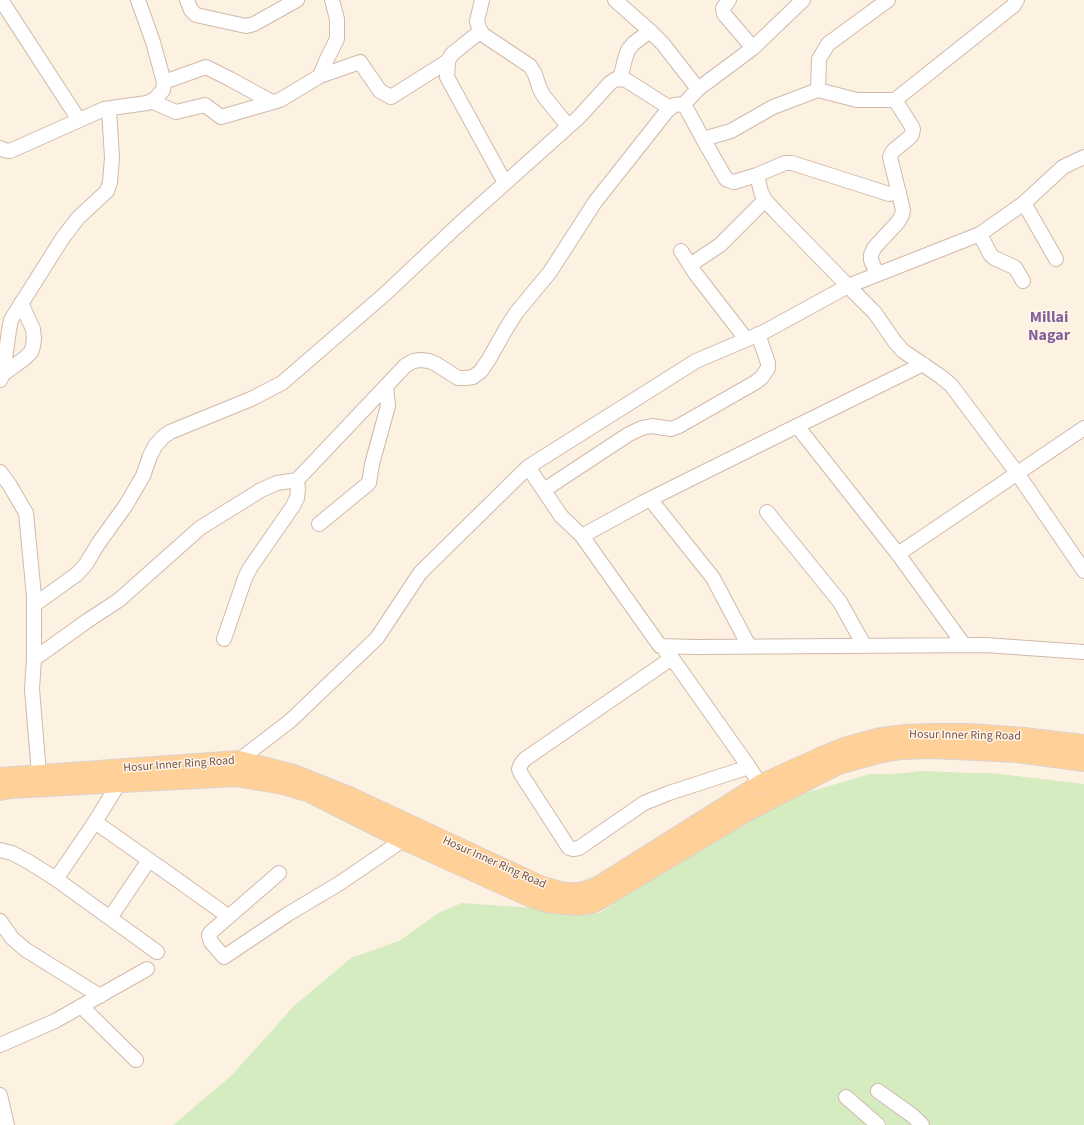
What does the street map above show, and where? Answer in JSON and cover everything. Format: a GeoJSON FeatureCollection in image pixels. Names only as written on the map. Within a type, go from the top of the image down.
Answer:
{"type":"FeatureCollection","features":[{"type":"Feature","properties":{"kind":"main road","name":"Hosur Inner Ring Road"},"geometry":{"type":"LineString","coordinates":[[0,777],[39,774],[237,768],[294,774],[349,796],[540,885],[564,892],[582,892],[598,886],[760,784],[844,747],[881,737],[931,733],[969,733],[1024,737],[1084,744]]}},
{"type":"Feature","properties":{"kind":"main road","name":"Hosur Inner Ring Road"},"geometry":{"type":"LineString","coordinates":[[0,791],[10,789],[119,783],[237,768],[310,793],[403,840],[531,898],[551,904],[581,906],[592,904],[600,900],[747,812],[838,765],[878,754],[901,750],[933,749],[1018,753],[1084,762]]}},
{"type":"Feature","properties":{"kind":"street"},"geometry":{"type":"LineString","coordinates":[[1,0],[79,120]]}},
{"type":"Feature","properties":{"kind":"street"},"geometry":{"type":"LineString","coordinates":[[0,148],[10,151],[104,109],[147,103],[155,99],[163,90],[164,82],[153,42],[138,0]]}},
{"type":"Feature","properties":{"kind":"street"},"geometry":{"type":"LineString","coordinates":[[187,0],[191,10],[196,15],[246,26],[254,24],[297,0]]}},
{"type":"Feature","properties":{"kind":"street"},"geometry":{"type":"LineString","coordinates":[[320,76],[337,39],[337,19],[332,0]]}},
{"type":"Feature","properties":{"kind":"street"},"geometry":{"type":"LineString","coordinates":[[482,0],[477,21],[482,34],[530,66],[535,74],[543,95],[568,126]]}},
{"type":"Feature","properties":{"kind":"street"},"geometry":{"type":"LineString","coordinates":[[615,0],[663,44],[698,89]]}},
{"type":"Feature","properties":{"kind":"street"},"geometry":{"type":"LineString","coordinates":[[729,0],[723,8],[724,14],[753,48]]}},
{"type":"Feature","properties":{"kind":"street"},"geometry":{"type":"LineString","coordinates":[[34,659],[119,600],[200,528],[261,490],[277,483],[297,480],[405,366],[413,361],[429,361],[458,378],[474,377],[481,371],[489,359],[516,313],[550,272],[595,202],[670,108],[674,105],[684,104],[698,89],[753,48],[803,0]]}},
{"type":"Feature","properties":{"kind":"street"},"geometry":{"type":"LineString","coordinates":[[818,90],[819,59],[828,44],[888,0]]}},
{"type":"Feature","properties":{"kind":"street"},"geometry":{"type":"LineString","coordinates":[[703,139],[731,131],[773,107],[818,90],[857,100],[895,100],[1013,6],[1017,0]]}},
{"type":"Feature","properties":{"kind":"street"},"geometry":{"type":"LineString","coordinates":[[151,101],[176,112],[205,105],[221,117],[280,100],[320,76],[360,62],[380,91],[392,97],[448,60],[452,54],[481,31]]}},
{"type":"Feature","properties":{"kind":"street"},"geometry":{"type":"LineString","coordinates":[[620,79],[628,50],[650,31]]}},
{"type":"Feature","properties":{"kind":"street"},"geometry":{"type":"LineString","coordinates":[[448,60],[447,78],[505,183]]}},
{"type":"Feature","properties":{"kind":"street"},"geometry":{"type":"LineString","coordinates":[[164,82],[206,67],[272,102]]}},
{"type":"Feature","properties":{"kind":"street"},"geometry":{"type":"LineString","coordinates":[[34,605],[76,574],[86,564],[98,544],[126,506],[143,476],[155,446],[163,437],[170,432],[250,399],[282,383],[385,294],[456,227],[579,116],[610,83],[616,79],[626,80],[670,108]]}},
{"type":"Feature","properties":{"kind":"street"},"geometry":{"type":"LineString","coordinates":[[877,274],[872,260],[874,248],[893,228],[902,215],[903,210],[890,157],[893,151],[910,137],[913,129],[895,100]]}},
{"type":"Feature","properties":{"kind":"street"},"geometry":{"type":"LineString","coordinates":[[684,104],[726,179],[734,182],[757,175],[785,163],[792,163],[889,194],[899,192]]}},
{"type":"Feature","properties":{"kind":"street"},"geometry":{"type":"LineString","coordinates":[[1,377],[11,320],[62,239],[78,218],[107,191],[110,182],[112,158],[109,109]]}},
{"type":"Feature","properties":{"kind":"street"},"geometry":{"type":"LineString","coordinates":[[237,768],[290,721],[377,638],[420,573],[528,467],[696,361],[752,337],[848,286],[980,234],[1024,203],[1063,167],[1084,157]]}},
{"type":"Feature","properties":{"kind":"street"},"geometry":{"type":"LineString","coordinates":[[757,175],[761,192],[765,200],[875,313],[903,351],[951,385],[1017,473],[1084,571]]}},
{"type":"Feature","properties":{"kind":"street"},"geometry":{"type":"LineString","coordinates":[[690,265],[720,245],[765,200]]}},
{"type":"Feature","properties":{"kind":"street"},"geometry":{"type":"LineString","coordinates":[[1024,203],[1056,259]]}},
{"type":"Feature","properties":{"kind":"street"},"geometry":{"type":"LineString","coordinates":[[980,234],[990,254],[994,258],[1014,266],[1022,281]]}},
{"type":"Feature","properties":{"kind":"street"},"geometry":{"type":"LineString","coordinates":[[544,490],[629,434],[642,428],[652,426],[671,429],[679,426],[756,382],[762,377],[768,368],[768,363],[752,337],[690,265],[681,251]]}},
{"type":"Feature","properties":{"kind":"street"},"geometry":{"type":"LineString","coordinates":[[1,377],[25,358],[31,352],[33,346],[33,329],[21,303]]}},
{"type":"Feature","properties":{"kind":"street"},"geometry":{"type":"LineString","coordinates":[[582,536],[650,499],[923,364]]}},
{"type":"Feature","properties":{"kind":"street"},"geometry":{"type":"LineString","coordinates":[[319,524],[369,483],[372,464],[388,406],[386,386]]}},
{"type":"Feature","properties":{"kind":"street"},"geometry":{"type":"LineString","coordinates":[[797,426],[898,554],[964,645]]}},
{"type":"Feature","properties":{"kind":"street"},"geometry":{"type":"LineString","coordinates":[[898,554],[1084,428]]}},
{"type":"Feature","properties":{"kind":"street"},"geometry":{"type":"LineString","coordinates":[[528,467],[561,516],[582,536],[660,646],[672,658],[760,784]]}},
{"type":"Feature","properties":{"kind":"street"},"geometry":{"type":"LineString","coordinates":[[0,472],[26,513],[34,596],[34,659],[32,689],[39,774]]}},
{"type":"Feature","properties":{"kind":"street"},"geometry":{"type":"LineString","coordinates":[[224,639],[245,578],[250,568],[297,498],[297,480]]}},
{"type":"Feature","properties":{"kind":"street"},"geometry":{"type":"LineString","coordinates":[[650,499],[705,566],[713,578],[749,646]]}},
{"type":"Feature","properties":{"kind":"street"},"geometry":{"type":"LineString","coordinates":[[767,512],[840,602],[864,645]]}},
{"type":"Feature","properties":{"kind":"street"},"geometry":{"type":"LineString","coordinates":[[660,646],[986,645],[1084,652]]}},
{"type":"Feature","properties":{"kind":"street"},"geometry":{"type":"LineString","coordinates":[[672,658],[525,759],[521,764],[519,769],[520,774],[569,848],[579,848],[644,803],[669,793],[749,767]]}},
{"type":"Feature","properties":{"kind":"street"},"geometry":{"type":"LineString","coordinates":[[56,879],[95,822],[119,783]]}},
{"type":"Feature","properties":{"kind":"street"},"geometry":{"type":"LineString","coordinates":[[95,822],[228,916]]}},
{"type":"Feature","properties":{"kind":"street"},"geometry":{"type":"LineString","coordinates":[[279,873],[228,916],[209,935],[211,942],[224,957],[288,914],[340,883],[403,840]]}},
{"type":"Feature","properties":{"kind":"street"},"geometry":{"type":"LineString","coordinates":[[0,850],[12,853],[24,859],[56,879],[157,952]]}},
{"type":"Feature","properties":{"kind":"street"},"geometry":{"type":"LineString","coordinates":[[110,918],[149,860]]}},
{"type":"Feature","properties":{"kind":"street"},"geometry":{"type":"LineString","coordinates":[[0,921],[12,938],[26,950],[100,996]]}},
{"type":"Feature","properties":{"kind":"street"},"geometry":{"type":"LineString","coordinates":[[0,1044],[54,1022],[147,969]]}},
{"type":"Feature","properties":{"kind":"street"},"geometry":{"type":"LineString","coordinates":[[81,1006],[136,1060]]}},
{"type":"Feature","properties":{"kind":"street"},"geometry":{"type":"LineString","coordinates":[[878,1091],[922,1125]]}},
{"type":"Feature","properties":{"kind":"street"},"geometry":{"type":"LineString","coordinates":[[0,1095],[7,1125]]}},
{"type":"Feature","properties":{"kind":"street"},"geometry":{"type":"LineString","coordinates":[[846,1097],[878,1125]]}},
{"type":"Feature","properties":{"kind":"green space"},"geometry":{"type":"Polygon","coordinates":[[[922,771],[991,773],[1084,784],[1084,1125],[173,1125],[231,1076],[294,1006],[351,958],[399,941],[440,912],[462,903],[600,913],[649,879],[712,844],[772,803],[870,774],[894,774],[922,771]]]}},
{"type":"Feature","properties":{"kind":"district","name":"Millai Nagar"},"geometry":{"type":"Point","coordinates":[1049,327]}}]}
